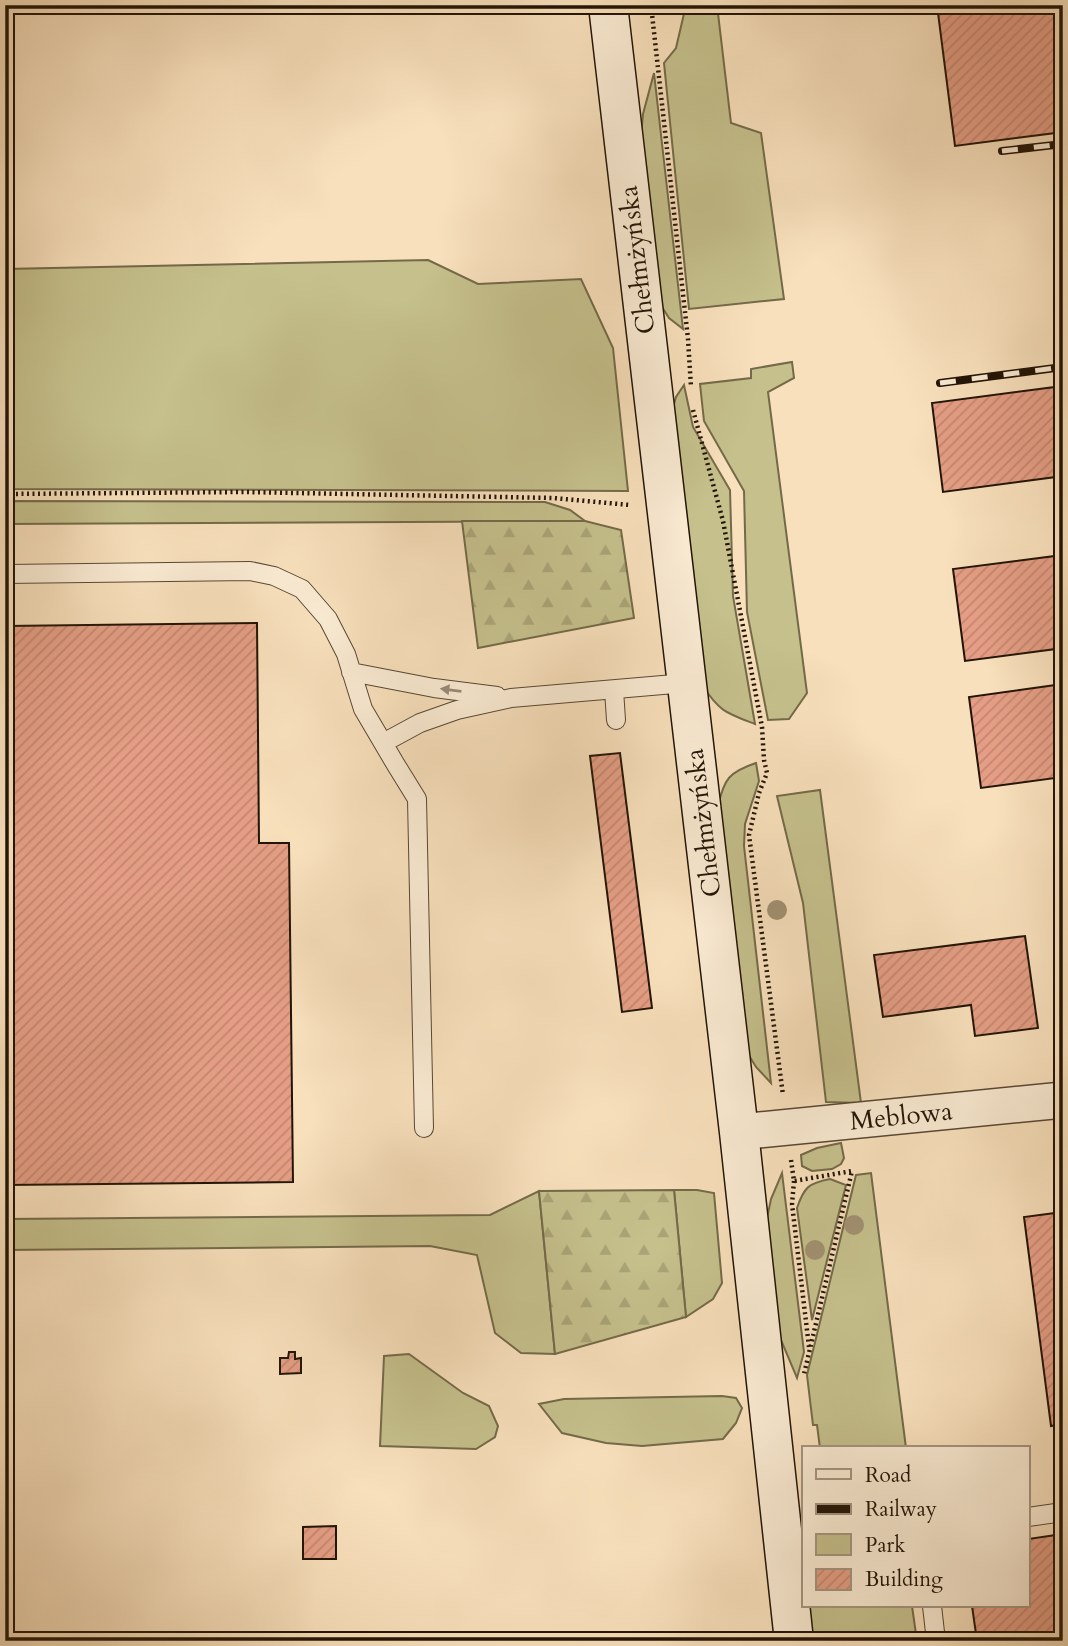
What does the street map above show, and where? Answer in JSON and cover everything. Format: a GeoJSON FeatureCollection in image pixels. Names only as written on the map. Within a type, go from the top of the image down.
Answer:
{"type":"FeatureCollection","features":[{"type":"Feature","properties":{"kind":"street","name":"Chełmżyńska"},"geometry":{"type":"LineString","coordinates":[[607,5],[739,1132],[794,1641]]}},
{"type":"Feature","properties":{"kind":"street","name":"Meblowa"},"geometry":{"type":"LineString","coordinates":[[739,1132],[1063,1100]]}},
{"type":"Feature","properties":{"kind":"lane"},"geometry":{"type":"LineString","coordinates":[[5,574],[250,571],[274,576],[302,589],[328,619],[346,654],[363,709],[417,799],[424,1128]]}},
{"type":"Feature","properties":{"kind":"lane"},"geometry":{"type":"LineString","coordinates":[[351,672],[434,688],[511,698]]}},
{"type":"Feature","properties":{"kind":"lane"},"geometry":{"type":"LineString","coordinates":[[383,743],[420,723],[457,710],[511,698],[686,683]]}},
{"type":"Feature","properties":{"kind":"lane"},"geometry":{"type":"LineString","coordinates":[[614,690],[616,720]]}},
{"type":"Feature","properties":{"kind":"lane"},"geometry":{"type":"LineString","coordinates":[[1030,1517],[1063,1512]]}},
{"type":"Feature","properties":{"kind":"lane"},"geometry":{"type":"LineString","coordinates":[[932,1608],[936,1641]]}},
{"type":"Feature","properties":{"kind":"path"},"geometry":{"type":"LineString","coordinates":[[651,5],[692,395]]}},
{"type":"Feature","properties":{"kind":"path"},"geometry":{"type":"LineString","coordinates":[[693,407],[723,521],[762,727],[767,773],[759,793],[749,835],[794,1181],[792,1204],[809,1350]]}},
{"type":"Feature","properties":{"kind":"path"},"geometry":{"type":"LineString","coordinates":[[5,494],[245,492],[553,498],[666,508]]}},
{"type":"Feature","properties":{"kind":"path"},"geometry":{"type":"LineString","coordinates":[[794,1181],[852,1171],[804,1372],[805,1385]]}},
{"type":"Feature","properties":{"kind":"green space"},"geometry":{"type":"Polygon","coordinates":[[[686,5],[717,5],[731,123],[761,133],[784,299],[689,309],[664,63],[676,48],[686,5]]]}},
{"type":"Feature","properties":{"kind":"green space"},"geometry":{"type":"Polygon","coordinates":[[[654,73],[683,329],[669,318],[662,307],[640,148],[643,114],[654,73]]]}},
{"type":"Feature","properties":{"kind":"green space"},"geometry":{"type":"Polygon","coordinates":[[[428,260],[478,284],[581,279],[613,348],[628,491],[5,489],[5,269],[428,260]]]}},
{"type":"Feature","properties":{"kind":"green space"},"geometry":{"type":"Polygon","coordinates":[[[792,362],[794,378],[768,392],[807,693],[789,719],[768,720],[747,612],[744,491],[704,421],[700,384],[751,378],[751,369],[792,362]]]}},
{"type":"Feature","properties":{"kind":"green space"},"geometry":{"type":"Polygon","coordinates":[[[684,385],[693,427],[730,490],[733,596],[755,724],[724,710],[702,685],[672,411],[676,397],[684,385]]]}},
{"type":"Feature","properties":{"kind":"green space"},"geometry":{"type":"Polygon","coordinates":[[[5,501],[545,502],[570,510],[585,521],[5,524],[5,501]]]}},
{"type":"Feature","properties":{"kind":"green space"},"geometry":{"type":"Polygon","coordinates":[[[462,521],[585,521],[621,530],[634,618],[478,648],[462,521]]]}},
{"type":"Feature","properties":{"kind":"green space"},"geometry":{"type":"Polygon","coordinates":[[[756,763],[759,781],[745,824],[744,846],[771,1083],[756,1067],[745,1049],[718,806],[729,778],[756,763]]]}},
{"type":"Feature","properties":{"kind":"green space"},"geometry":{"type":"Polygon","coordinates":[[[820,790],[861,1103],[826,1102],[803,903],[777,796],[820,790]]]}},
{"type":"Feature","properties":{"kind":"green space"},"geometry":{"type":"Polygon","coordinates":[[[841,1143],[844,1158],[841,1164],[832,1169],[812,1171],[802,1166],[801,1155],[817,1148],[841,1143]]]}},
{"type":"Feature","properties":{"kind":"green space"},"geometry":{"type":"Polygon","coordinates":[[[782,1173],[804,1352],[797,1378],[778,1333],[766,1223],[771,1199],[782,1173]]]}},
{"type":"Feature","properties":{"kind":"green space"},"geometry":{"type":"Polygon","coordinates":[[[871,1173],[906,1446],[820,1446],[817,1425],[813,1425],[807,1375],[856,1175],[871,1173]]]}},
{"type":"Feature","properties":{"kind":"green space"},"geometry":{"type":"Polygon","coordinates":[[[830,1179],[846,1185],[812,1320],[797,1208],[808,1187],[830,1179]]]}},
{"type":"Feature","properties":{"kind":"green space"},"geometry":{"type":"Polygon","coordinates":[[[674,1190],[714,1193],[722,1283],[713,1299],[686,1317],[674,1190]]]}},
{"type":"Feature","properties":{"kind":"green space"},"geometry":{"type":"Polygon","coordinates":[[[674,1190],[686,1317],[555,1354],[539,1191],[674,1190]]]}},
{"type":"Feature","properties":{"kind":"green space"},"geometry":{"type":"Polygon","coordinates":[[[539,1191],[555,1354],[521,1353],[495,1333],[477,1255],[430,1246],[5,1250],[5,1219],[490,1215],[539,1191]]]}},
{"type":"Feature","properties":{"kind":"green space"},"geometry":{"type":"Polygon","coordinates":[[[409,1354],[463,1393],[489,1406],[498,1426],[495,1437],[476,1449],[380,1446],[384,1356],[409,1354]]]}},
{"type":"Feature","properties":{"kind":"green space"},"geometry":{"type":"Polygon","coordinates":[[[736,1398],[742,1408],[736,1423],[723,1439],[642,1446],[606,1443],[562,1433],[539,1404],[564,1399],[736,1398]]]}},
{"type":"Feature","properties":{"kind":"green space"},"geometry":{"type":"Polygon","coordinates":[[[808,1608],[912,1608],[917,1641],[813,1641],[808,1608]]]}},
{"type":"Feature","properties":{"kind":"building"},"geometry":{"type":"Polygon","coordinates":[[[937,5],[1063,5],[1063,132],[955,146],[937,5]]]}},
{"type":"Feature","properties":{"kind":"building"},"geometry":{"type":"Polygon","coordinates":[[[1063,386],[1063,476],[943,492],[932,403],[1063,386]]]}},
{"type":"Feature","properties":{"kind":"building"},"geometry":{"type":"Polygon","coordinates":[[[1063,555],[1063,648],[965,661],[953,569],[1063,555]]]}},
{"type":"Feature","properties":{"kind":"building"},"geometry":{"type":"Polygon","coordinates":[[[257,623],[259,843],[289,843],[293,1182],[5,1185],[5,626],[257,623]]]}},
{"type":"Feature","properties":{"kind":"building"},"geometry":{"type":"Polygon","coordinates":[[[1063,684],[1063,777],[981,788],[969,697],[1063,684]]]}},
{"type":"Feature","properties":{"kind":"building"},"geometry":{"type":"Polygon","coordinates":[[[620,753],[652,1008],[622,1012],[590,756],[620,753]]]}},
{"type":"Feature","properties":{"kind":"building"},"geometry":{"type":"Polygon","coordinates":[[[1025,936],[1038,1028],[975,1036],[971,1005],[883,1017],[874,955],[1025,936]]]}},
{"type":"Feature","properties":{"kind":"building"},"geometry":{"type":"Polygon","coordinates":[[[1063,1212],[1063,1424],[1051,1426],[1024,1217],[1063,1212]]]}},
{"type":"Feature","properties":{"kind":"building"},"geometry":{"type":"Polygon","coordinates":[[[289,1352],[295,1352],[295,1359],[301,1358],[301,1373],[280,1374],[280,1358],[288,1358],[289,1352]]]}},
{"type":"Feature","properties":{"kind":"building"},"geometry":{"type":"Polygon","coordinates":[[[336,1526],[336,1559],[303,1559],[303,1527],[336,1526]]]}},
{"type":"Feature","properties":{"kind":"building"},"geometry":{"type":"Polygon","coordinates":[[[1063,1534],[1063,1641],[977,1641],[972,1608],[1030,1608],[1030,1539],[1063,1534]]]}},
{"type":"Feature","properties":{"kind":"building"},"geometry":{"type":"Polygon","coordinates":[[[248,1635],[278,1635],[278,1641],[248,1641],[248,1635]]]}},
{"type":"Feature","properties":{"kind":"railway"},"geometry":{"type":"LineString","coordinates":[[1002,151],[1063,144]]}},
{"type":"Feature","properties":{"kind":"railway"},"geometry":{"type":"LineString","coordinates":[[940,383],[1063,367]]}}]}
